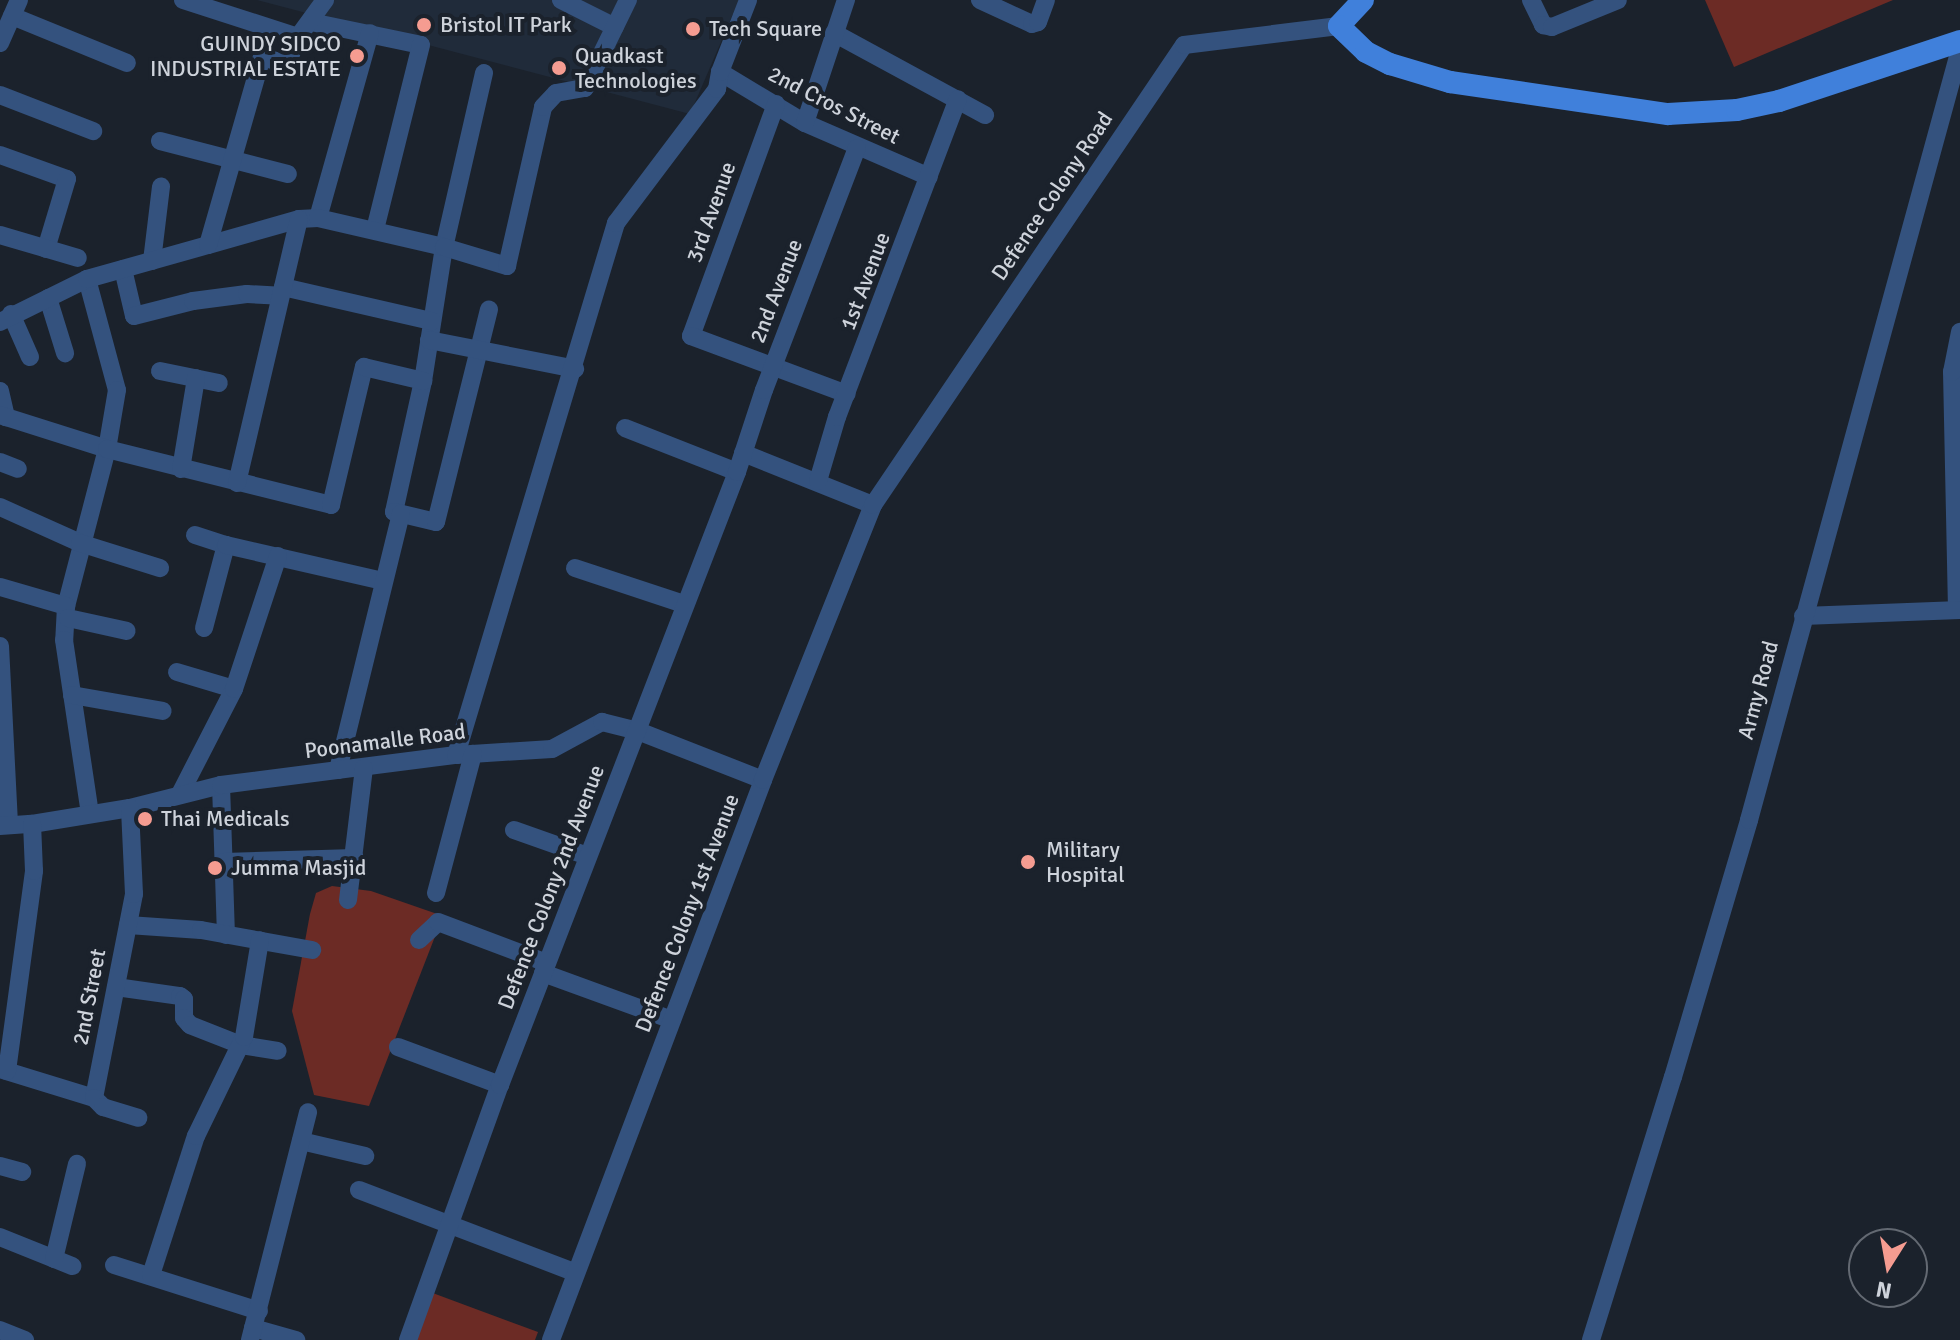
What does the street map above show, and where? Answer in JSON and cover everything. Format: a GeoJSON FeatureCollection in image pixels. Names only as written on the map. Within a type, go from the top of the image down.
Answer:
{"type":"FeatureCollection","features":[{"type":"Feature","properties":{"kind":"main road"},"geometry":{"type":"LineString","coordinates":[[1363,0],[1339,26],[1366,52],[1416,74],[1668,114],[1737,110],[1779,101],[1960,41]]}},
{"type":"Feature","properties":{"kind":"street"},"geometry":{"type":"LineString","coordinates":[[183,0],[298,37]]}},
{"type":"Feature","properties":{"kind":"street"},"geometry":{"type":"LineString","coordinates":[[208,245],[262,57],[287,64],[298,37],[325,0]]}},
{"type":"Feature","properties":{"kind":"street"},"geometry":{"type":"LineString","coordinates":[[561,0],[615,27]]}},
{"type":"Feature","properties":{"kind":"street"},"geometry":{"type":"LineString","coordinates":[[30,357],[3,318],[87,279],[299,219],[318,218],[375,230],[507,266],[543,107],[556,93],[585,88],[628,0]]}},
{"type":"Feature","properties":{"kind":"street"},"geometry":{"type":"LineString","coordinates":[[436,893],[465,754],[616,223],[717,89],[720,72],[748,0]]}},
{"type":"Feature","properties":{"kind":"street"},"geometry":{"type":"LineString","coordinates":[[805,123],[846,0]]}},
{"type":"Feature","properties":{"kind":"street"},"geometry":{"type":"LineString","coordinates":[[980,0],[1032,24],[1038,22],[1046,0]]}},
{"type":"Feature","properties":{"kind":"street"},"geometry":{"type":"LineString","coordinates":[[1531,0],[1543,25],[1552,27],[1618,0]]}},
{"type":"Feature","properties":{"kind":"street"},"geometry":{"type":"LineString","coordinates":[[1,40],[16,8],[127,63]]}},
{"type":"Feature","properties":{"kind":"street"},"geometry":{"type":"LineString","coordinates":[[311,22],[421,45],[375,230]]}},
{"type":"Feature","properties":{"kind":"street","name":"Defence Colony Road"},"geometry":{"type":"LineString","coordinates":[[873,505],[1184,45],[1339,26]]}},
{"type":"Feature","properties":{"kind":"street"},"geometry":{"type":"LineString","coordinates":[[318,218],[370,33]]}},
{"type":"Feature","properties":{"kind":"street"},"geometry":{"type":"LineString","coordinates":[[834,33],[985,115]]}},
{"type":"Feature","properties":{"kind":"street","name":"Army Road"},"geometry":{"type":"LineString","coordinates":[[1591,1340],[1681,1051],[1960,49]]}},
{"type":"Feature","properties":{"kind":"street","name":"2nd Cros Street"},"geometry":{"type":"LineString","coordinates":[[720,72],[805,123],[929,177]]}},
{"type":"Feature","properties":{"kind":"street"},"geometry":{"type":"LineString","coordinates":[[484,73],[444,247],[423,381],[394,512],[436,522],[489,309]]}},
{"type":"Feature","properties":{"kind":"street"},"geometry":{"type":"LineString","coordinates":[[0,95],[93,131]]}},
{"type":"Feature","properties":{"kind":"street","name":"1st Avenue"},"geometry":{"type":"LineString","coordinates":[[818,481],[847,394],[958,99]]}},
{"type":"Feature","properties":{"kind":"street","name":"3rd Avenue"},"geometry":{"type":"LineString","coordinates":[[774,366],[691,336],[776,104]]}},
{"type":"Feature","properties":{"kind":"street"},"geometry":{"type":"LineString","coordinates":[[160,141],[288,174]]}},
{"type":"Feature","properties":{"kind":"street","name":"2nd Avenue"},"geometry":{"type":"LineString","coordinates":[[743,453],[857,148]]}},
{"type":"Feature","properties":{"kind":"street"},"geometry":{"type":"LineString","coordinates":[[0,155],[67,179],[46,249]]}},
{"type":"Feature","properties":{"kind":"street"},"geometry":{"type":"LineString","coordinates":[[152,261],[161,187]]}},
{"type":"Feature","properties":{"kind":"street"},"geometry":{"type":"LineString","coordinates":[[237,483],[299,219]]}},
{"type":"Feature","properties":{"kind":"street"},"geometry":{"type":"LineString","coordinates":[[0,235],[78,258]]}},
{"type":"Feature","properties":{"kind":"street"},"geometry":{"type":"LineString","coordinates":[[123,269],[134,316],[193,301],[282,292],[430,330],[480,350],[575,369]]}},
{"type":"Feature","properties":{"kind":"street"},"geometry":{"type":"LineString","coordinates":[[87,279],[117,390],[107,449],[80,543],[64,640],[90,814]]}},
{"type":"Feature","properties":{"kind":"street"},"geometry":{"type":"LineString","coordinates":[[48,298],[65,353]]}},
{"type":"Feature","properties":{"kind":"street"},"geometry":{"type":"LineString","coordinates":[[1803,616],[1958,610],[1956,373],[1960,332]]}},
{"type":"Feature","properties":{"kind":"street"},"geometry":{"type":"LineString","coordinates":[[774,366],[847,394]]}},
{"type":"Feature","properties":{"kind":"street"},"geometry":{"type":"LineString","coordinates":[[0,391],[3,416],[107,449],[331,505],[364,367],[423,381]]}},
{"type":"Feature","properties":{"kind":"street"},"geometry":{"type":"LineString","coordinates":[[160,371],[219,383]]}},
{"type":"Feature","properties":{"kind":"street"},"geometry":{"type":"LineString","coordinates":[[181,469],[196,378]]}},
{"type":"Feature","properties":{"kind":"street"},"geometry":{"type":"LineString","coordinates":[[625,428],[737,472]]}},
{"type":"Feature","properties":{"kind":"street"},"geometry":{"type":"LineString","coordinates":[[743,453],[873,505]]}},
{"type":"Feature","properties":{"kind":"street","name":"Defence Colony 2nd Avenue"},"geometry":{"type":"LineString","coordinates":[[408,1340],[500,1085],[743,453]]}},
{"type":"Feature","properties":{"kind":"street"},"geometry":{"type":"LineString","coordinates":[[0,462],[18,469]]}},
{"type":"Feature","properties":{"kind":"street","name":"Defence Colony 1st Avenue"},"geometry":{"type":"LineString","coordinates":[[551,1340],[763,780],[873,505]]}},
{"type":"Feature","properties":{"kind":"street"},"geometry":{"type":"LineString","coordinates":[[0,507],[80,543],[160,568]]}},
{"type":"Feature","properties":{"kind":"street"},"geometry":{"type":"LineString","coordinates":[[338,770],[401,514]]}},
{"type":"Feature","properties":{"kind":"street"},"geometry":{"type":"LineString","coordinates":[[195,535],[383,581]]}},
{"type":"Feature","properties":{"kind":"street"},"geometry":{"type":"LineString","coordinates":[[204,628],[226,545]]}},
{"type":"Feature","properties":{"kind":"street"},"geometry":{"type":"LineString","coordinates":[[180,794],[234,689],[278,556]]}},
{"type":"Feature","properties":{"kind":"street"},"geometry":{"type":"LineString","coordinates":[[575,568],[684,604]]}},
{"type":"Feature","properties":{"kind":"street"},"geometry":{"type":"LineString","coordinates":[[0,587],[127,631]]}},
{"type":"Feature","properties":{"kind":"street"},"geometry":{"type":"LineString","coordinates":[[0,646],[5,825]]}},
{"type":"Feature","properties":{"kind":"street"},"geometry":{"type":"LineString","coordinates":[[177,672],[234,689]]}},
{"type":"Feature","properties":{"kind":"street"},"geometry":{"type":"LineString","coordinates":[[72,695],[163,711]]}},
{"type":"Feature","properties":{"kind":"street","name":"Poonamalle Road"},"geometry":{"type":"LineString","coordinates":[[5,825],[32,824],[130,808],[221,785],[465,754],[552,749],[602,722],[638,731],[763,780]]}},
{"type":"Feature","properties":{"kind":"street"},"geometry":{"type":"LineString","coordinates":[[348,900],[364,768]]}},
{"type":"Feature","properties":{"kind":"street"},"geometry":{"type":"LineString","coordinates":[[221,785],[226,935]]}},
{"type":"Feature","properties":{"kind":"street","name":"2nd Street"},"geometry":{"type":"LineString","coordinates":[[94,1098],[134,894],[130,808]]}},
{"type":"Feature","properties":{"kind":"street"},"geometry":{"type":"LineString","coordinates":[[32,824],[34,871],[3,1070],[94,1098],[103,1107],[138,1118]]}},
{"type":"Feature","properties":{"kind":"street"},"geometry":{"type":"LineString","coordinates":[[514,830],[588,856]]}},
{"type":"Feature","properties":{"kind":"street"},"geometry":{"type":"LineString","coordinates":[[224,862],[355,858]]}},
{"type":"Feature","properties":{"kind":"street"},"geometry":{"type":"LineString","coordinates":[[419,940],[438,922],[672,1020]]}},
{"type":"Feature","properties":{"kind":"street"},"geometry":{"type":"LineString","coordinates":[[128,925],[226,935],[312,950]]}},
{"type":"Feature","properties":{"kind":"street"},"geometry":{"type":"LineString","coordinates":[[151,1275],[196,1136],[241,1045],[260,940]]}},
{"type":"Feature","properties":{"kind":"street"},"geometry":{"type":"LineString","coordinates":[[116,987],[180,996],[184,999],[184,1018],[190,1025],[241,1045],[278,1051]]}},
{"type":"Feature","properties":{"kind":"street"},"geometry":{"type":"LineString","coordinates":[[398,1047],[500,1085]]}},
{"type":"Feature","properties":{"kind":"street"},"geometry":{"type":"LineString","coordinates":[[254,1326],[308,1112]]}},
{"type":"Feature","properties":{"kind":"street"},"geometry":{"type":"LineString","coordinates":[[301,1141],[365,1156]]}},
{"type":"Feature","properties":{"kind":"street"},"geometry":{"type":"LineString","coordinates":[[54,1259],[77,1164]]}},
{"type":"Feature","properties":{"kind":"street"},"geometry":{"type":"LineString","coordinates":[[0,1166],[22,1172]]}},
{"type":"Feature","properties":{"kind":"street"},"geometry":{"type":"LineString","coordinates":[[359,1190],[576,1273]]}},
{"type":"Feature","properties":{"kind":"street"},"geometry":{"type":"LineString","coordinates":[[0,1237],[72,1266]]}},
{"type":"Feature","properties":{"kind":"street"},"geometry":{"type":"LineString","coordinates":[[114,1265],[151,1275],[254,1326],[296,1340]]}},
{"type":"Feature","properties":{"kind":"street"},"geometry":{"type":"LineString","coordinates":[[0,1330],[25,1340]]}},
{"type":"Feature","properties":{"kind":"shaded area"},"geometry":{"type":"Polygon","coordinates":[[[257,0],[739,0],[690,114],[257,0]]]}},
{"type":"Feature","properties":{"kind":"shaded area"},"geometry":{"type":"Polygon","coordinates":[[[1705,0],[1893,0],[1734,67],[1705,0]]]}},
{"type":"Feature","properties":{"kind":"shaded area"},"geometry":{"type":"Polygon","coordinates":[[[332,886],[371,891],[443,916],[369,1106],[314,1095],[292,1011],[316,893],[332,886]]]}},
{"type":"Feature","properties":{"kind":"shaded area"},"geometry":{"type":"Polygon","coordinates":[[[430,1292],[538,1332],[535,1340],[412,1340],[430,1292]]]}},
{"type":"Feature","properties":{"kind":"place","name":"Bristol IT Park"},"geometry":{"type":"Point","coordinates":[424,25]}},
{"type":"Feature","properties":{"kind":"place","name":"Tech Square"},"geometry":{"type":"Point","coordinates":[693,29]}},
{"type":"Feature","properties":{"kind":"place","name":"GUINDY SIDCO INDUSTRIAL ESTATE"},"geometry":{"type":"Point","coordinates":[357,56]}},
{"type":"Feature","properties":{"kind":"place","name":"Quadkast Technologies"},"geometry":{"type":"Point","coordinates":[559,68]}},
{"type":"Feature","properties":{"kind":"place","name":"Thai Medicals"},"geometry":{"type":"Point","coordinates":[145,819]}},
{"type":"Feature","properties":{"kind":"place","name":"Military Hospital"},"geometry":{"type":"Point","coordinates":[1028,862]}},
{"type":"Feature","properties":{"kind":"place","name":"Jumma Masjid"},"geometry":{"type":"Point","coordinates":[215,868]}}]}
